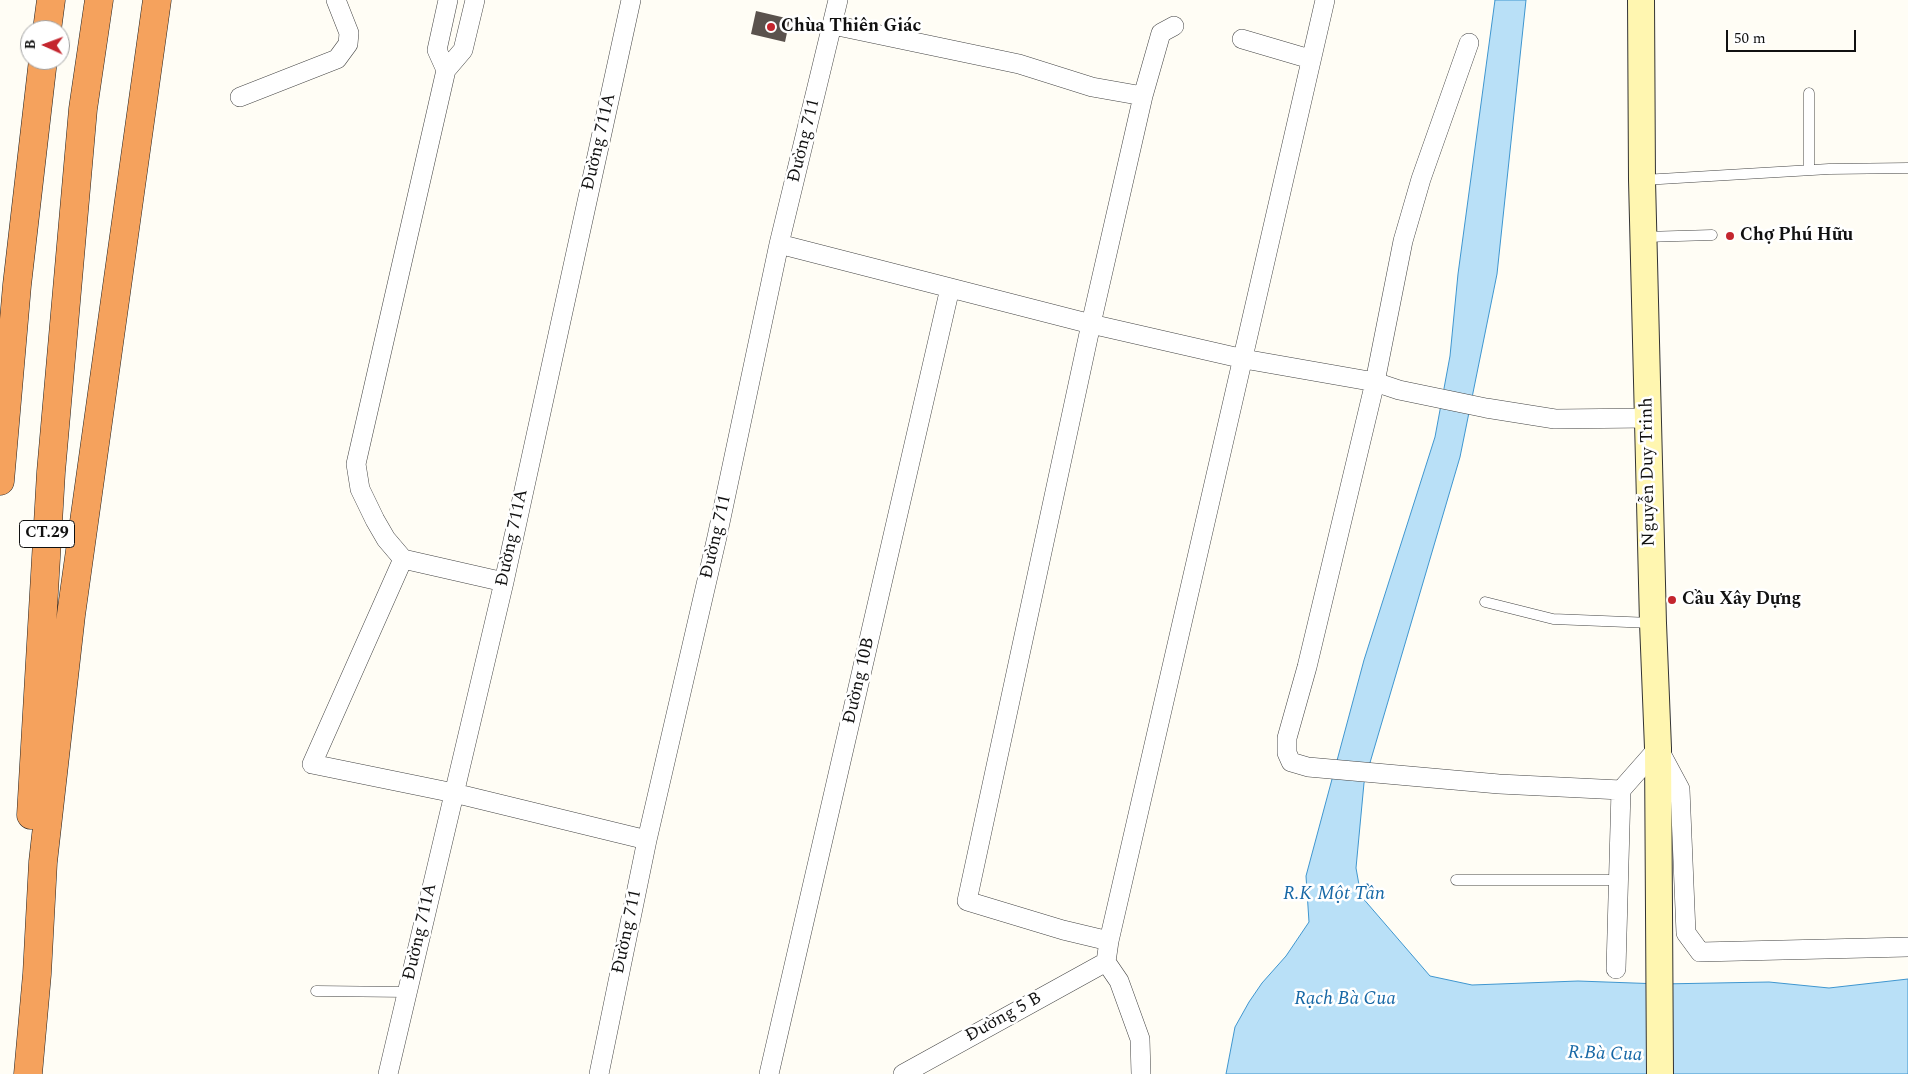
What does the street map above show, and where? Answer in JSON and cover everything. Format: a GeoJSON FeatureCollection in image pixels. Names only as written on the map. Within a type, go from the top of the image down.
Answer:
{"type":"FeatureCollection","features":[{"type":"Feature","properties":{"kind":"highway"},"geometry":{"type":"LineString","coordinates":[[48,20],[51,0]]}},
{"type":"Feature","properties":{"kind":"highway","name":"CT.29"},"geometry":{"type":"LineString","coordinates":[[22,1074],[31,968],[38,676],[51,472],[83,109],[99,0]]}},
{"type":"Feature","properties":{"kind":"highway"},"geometry":{"type":"LineString","coordinates":[[28,1074],[31,968],[71,615],[157,0]]}},
{"type":"Feature","properties":{"kind":"highway"},"geometry":{"type":"LineString","coordinates":[[0,482],[17,286],[42,70]]}},
{"type":"Feature","properties":{"kind":"main road","name":"Nguyễn Duy Trinh"},"geometry":{"type":"LineString","coordinates":[[1640,0],[1643,237],[1658,748],[1660,1074]]}},
{"type":"Feature","properties":{"kind":"street"},"geometry":{"type":"LineString","coordinates":[[240,97],[337,59],[348,44],[349,33],[336,0]]}},
{"type":"Feature","properties":{"kind":"street"},"geometry":{"type":"LineString","coordinates":[[446,70],[437,50],[448,0]]}},
{"type":"Feature","properties":{"kind":"street"},"geometry":{"type":"LineString","coordinates":[[475,0],[463,50],[446,70],[356,464],[360,489],[375,520],[403,560],[504,582]]}},
{"type":"Feature","properties":{"kind":"street","name":"Đường 711A"},"geometry":{"type":"LineString","coordinates":[[388,1074],[504,582],[631,0]]}},
{"type":"Feature","properties":{"kind":"street","name":"Đường 711"},"geometry":{"type":"LineString","coordinates":[[599,1074],[647,840],[717,537],[779,244],[838,0]]}},
{"type":"Feature","properties":{"kind":"street"},"geometry":{"type":"LineString","coordinates":[[1141,1074],[1140,1039],[1120,982],[1106,962],[1109,940],[1325,0]]}},
{"type":"Feature","properties":{"kind":"street"},"geometry":{"type":"LineString","coordinates":[[833,25],[1019,64],[1092,87],[1143,96]]}},
{"type":"Feature","properties":{"kind":"street"},"geometry":{"type":"LineString","coordinates":[[1109,940],[1063,930],[967,901],[1091,324],[1143,96],[1161,33],[1174,26]]}},
{"type":"Feature","properties":{"kind":"street"},"geometry":{"type":"LineString","coordinates":[[1242,39],[1310,59]]}},
{"type":"Feature","properties":{"kind":"street"},"geometry":{"type":"LineString","coordinates":[[1468,43],[1421,179],[1402,241],[1375,382],[1286,747],[1291,762],[1308,768],[1499,784],[1621,790]]}},
{"type":"Feature","properties":{"kind":"street"},"geometry":{"type":"LineString","coordinates":[[779,244],[1091,324],[1244,359],[1375,382],[1399,390],[1486,408],[1555,419],[1648,418]]}},
{"type":"Feature","properties":{"kind":"street","name":"Đường 10B"},"geometry":{"type":"LineString","coordinates":[[769,1074],[950,288]]}},
{"type":"Feature","properties":{"kind":"street"},"geometry":{"type":"LineString","coordinates":[[403,560],[312,764],[454,793],[647,840]]}},
{"type":"Feature","properties":{"kind":"street"},"geometry":{"type":"LineString","coordinates":[[1616,969],[1621,790],[1658,748],[1680,789],[1686,934],[1700,952],[1908,947]]}},
{"type":"Feature","properties":{"kind":"street","name":"Đường 5 B"},"geometry":{"type":"LineString","coordinates":[[903,1074],[1106,962]]}},
{"type":"Feature","properties":{"kind":"lane"},"geometry":{"type":"LineString","coordinates":[[1809,170],[1810,94]]}},
{"type":"Feature","properties":{"kind":"lane"},"geometry":{"type":"LineString","coordinates":[[1642,180],[1809,170],[1908,168]]}},
{"type":"Feature","properties":{"kind":"lane"},"geometry":{"type":"LineString","coordinates":[[1643,237],[1712,235]]}},
{"type":"Feature","properties":{"kind":"lane"},"geometry":{"type":"LineString","coordinates":[[1485,602],[1553,619],[1653,623]]}},
{"type":"Feature","properties":{"kind":"lane"},"geometry":{"type":"LineString","coordinates":[[1456,880],[1618,880]]}},
{"type":"Feature","properties":{"kind":"lane"},"geometry":{"type":"LineString","coordinates":[[316,991],[407,992]]}},
{"type":"Feature","properties":{"kind":"water","name":"Rạch Bà Cua"},"geometry":{"type":"Polygon","coordinates":[[[1495,0],[1526,0],[1497,274],[1460,457],[1364,783],[1356,868],[1361,896],[1430,976],[1472,985],[1578,981],[1661,984],[1769,982],[1829,988],[1908,979],[1908,1074],[1226,1074],[1235,1027],[1262,983],[1286,956],[1309,922],[1306,876],[1364,660],[1435,437],[1450,356],[1458,274],[1495,0]]]}},
{"type":"Feature","properties":{"kind":"building","name":"Chùa Thiên Giác"},"geometry":{"type":"Polygon","coordinates":[[[756,11],[790,19],[785,42],[751,34],[756,11]]]}},
{"type":"Feature","properties":{"kind":"place","name":"Chùa Thiên Giác"},"geometry":{"type":"Point","coordinates":[771,27]}},
{"type":"Feature","properties":{"kind":"place","name":"Chợ Phú Hữu"},"geometry":{"type":"Point","coordinates":[1730,236]}},
{"type":"Feature","properties":{"kind":"place","name":"Cầu Xây Dựng"},"geometry":{"type":"Point","coordinates":[1672,600]}},
{"type":"Feature","properties":{"kind":"water label","name":"R.K Một Tần"},"geometry":{"type":"Point","coordinates":[1334,895]}},
{"type":"Feature","properties":{"kind":"water label","name":"R.Bà Cua"},"geometry":{"type":"Point","coordinates":[1605,1055]}}]}
